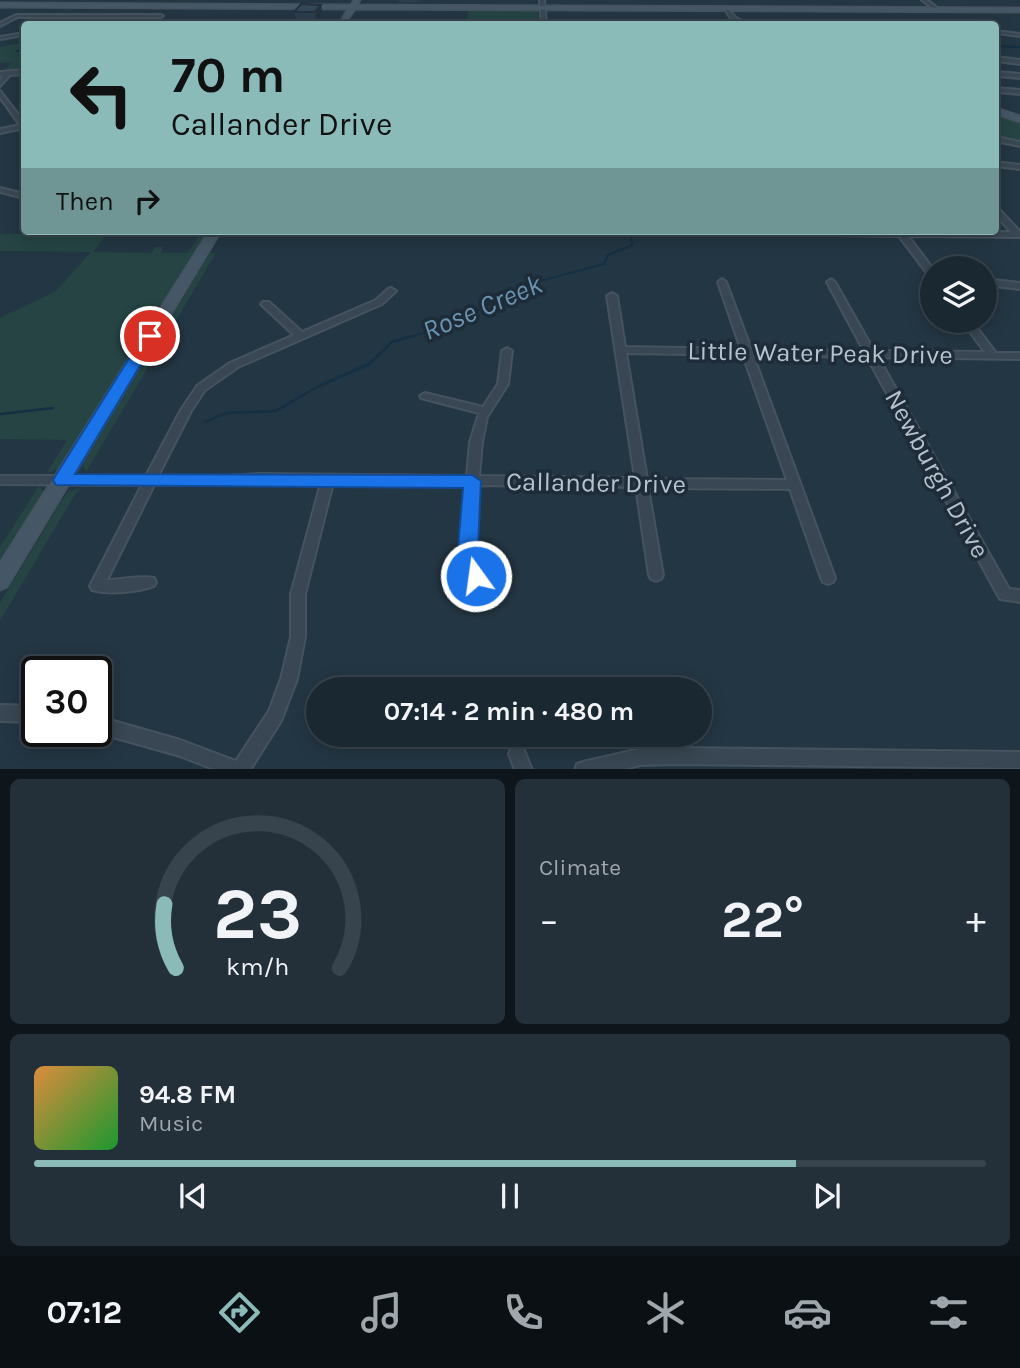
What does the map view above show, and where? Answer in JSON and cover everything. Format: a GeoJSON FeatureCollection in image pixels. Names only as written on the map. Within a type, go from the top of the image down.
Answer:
{"type":"FeatureCollection","features":[{"type":"Feature","properties":{"kind":"main road"},"geometry":{"type":"LineString","coordinates":[[822,0],[842,18]]}},
{"type":"Feature","properties":{"kind":"main road"},"geometry":{"type":"LineString","coordinates":[[0,5],[267,6],[355,3],[1020,10]]}},
{"type":"Feature","properties":{"kind":"main road"},"geometry":{"type":"LineString","coordinates":[[344,21],[355,3]]}},
{"type":"Feature","properties":{"kind":"main road"},"geometry":{"type":"LineString","coordinates":[[201,4],[267,6]]}},
{"type":"Feature","properties":{"kind":"main road"},"geometry":{"type":"LineString","coordinates":[[999,112],[1020,119]]}},
{"type":"Feature","properties":{"kind":"main road"},"geometry":{"type":"LineString","coordinates":[[0,581],[213,235]]}},
{"type":"Feature","properties":{"kind":"street"},"geometry":{"type":"LineString","coordinates":[[40,5],[49,0]]}},
{"type":"Feature","properties":{"kind":"street"},"geometry":{"type":"LineString","coordinates":[[924,0],[937,9]]}},
{"type":"Feature","properties":{"kind":"street"},"geometry":{"type":"LineString","coordinates":[[159,21],[161,16],[174,6]]}},
{"type":"Feature","properties":{"kind":"street"},"geometry":{"type":"LineString","coordinates":[[726,8],[734,19],[739,21]]}},
{"type":"Feature","properties":{"kind":"street"},"geometry":{"type":"LineString","coordinates":[[0,25],[16,16],[161,16]]}},
{"type":"Feature","properties":{"kind":"street"},"geometry":{"type":"LineString","coordinates":[[999,32],[1020,35]]}},
{"type":"Feature","properties":{"kind":"street"},"geometry":{"type":"LineString","coordinates":[[0,37],[21,34]]}},
{"type":"Feature","properties":{"kind":"street"},"geometry":{"type":"LineString","coordinates":[[999,59],[1020,62]]}},
{"type":"Feature","properties":{"kind":"street"},"geometry":{"type":"LineString","coordinates":[[0,74],[21,72]]}},
{"type":"Feature","properties":{"kind":"street"},"geometry":{"type":"LineString","coordinates":[[0,84],[9,73]]}},
{"type":"Feature","properties":{"kind":"street"},"geometry":{"type":"LineString","coordinates":[[999,74],[1020,76]]}},
{"type":"Feature","properties":{"kind":"street"},"geometry":{"type":"LineString","coordinates":[[999,90],[1020,92]]}},
{"type":"Feature","properties":{"kind":"street"},"geometry":{"type":"LineString","coordinates":[[0,95],[21,122]]}},
{"type":"Feature","properties":{"kind":"street"},"geometry":{"type":"LineString","coordinates":[[0,131],[21,127]]}},
{"type":"Feature","properties":{"kind":"street"},"geometry":{"type":"LineString","coordinates":[[999,140],[1020,144]]}},
{"type":"Feature","properties":{"kind":"street"},"geometry":{"type":"LineString","coordinates":[[999,164],[1020,167]]}},
{"type":"Feature","properties":{"kind":"street"},"geometry":{"type":"LineString","coordinates":[[0,190],[21,195]]}},
{"type":"Feature","properties":{"kind":"street"},"geometry":{"type":"LineString","coordinates":[[999,214],[1019,235]]}},
{"type":"Feature","properties":{"kind":"street"},"geometry":{"type":"LineString","coordinates":[[903,235],[920,258]]}},
{"type":"Feature","properties":{"kind":"street"},"geometry":{"type":"LineString","coordinates":[[999,235],[1019,235]]}},
{"type":"Feature","properties":{"kind":"street"},"geometry":{"type":"LineString","coordinates":[[722,282],[828,578]]}},
{"type":"Feature","properties":{"kind":"street","name":"Newburgh Drive"},"geometry":{"type":"LineString","coordinates":[[831,282],[869,352],[1013,595]]}},
{"type":"Feature","properties":{"kind":"street"},"geometry":{"type":"LineString","coordinates":[[997,283],[1020,286]]}},
{"type":"Feature","properties":{"kind":"street"},"geometry":{"type":"LineString","coordinates":[[149,582],[97,586],[190,402],[201,388],[225,370],[379,302],[391,291]]}},
{"type":"Feature","properties":{"kind":"street"},"geometry":{"type":"LineString","coordinates":[[612,296],[656,575]]}},
{"type":"Feature","properties":{"kind":"street"},"geometry":{"type":"LineString","coordinates":[[266,304],[301,336]]}},
{"type":"Feature","properties":{"kind":"street"},"geometry":{"type":"LineString","coordinates":[[976,333],[993,356]]}},
{"type":"Feature","properties":{"kind":"street","name":"Little Water Peak Drive"},"geometry":{"type":"LineString","coordinates":[[620,350],[1020,356]]}},
{"type":"Feature","properties":{"kind":"street"},"geometry":{"type":"LineString","coordinates":[[476,576],[468,548],[477,432],[485,411],[503,384],[507,351]]}},
{"type":"Feature","properties":{"kind":"street"},"geometry":{"type":"LineString","coordinates":[[425,396],[485,411]]}},
{"type":"Feature","properties":{"kind":"street","name":"Callander Drive"},"geometry":{"type":"LineString","coordinates":[[0,480],[795,485]]}},
{"type":"Feature","properties":{"kind":"street"},"geometry":{"type":"LineString","coordinates":[[112,729],[180,748],[239,769],[271,723],[289,679],[298,637],[298,594],[328,480]]}},
{"type":"Feature","properties":{"kind":"street"},"geometry":{"type":"LineString","coordinates":[[0,713],[21,714]]}},
{"type":"Feature","properties":{"kind":"street"},"geometry":{"type":"LineString","coordinates":[[583,769],[640,757],[858,764],[1020,760]]}},
{"type":"Feature","properties":{"kind":"green space"},"geometry":{"type":"Polygon","coordinates":[[[469,10],[538,10],[539,21],[467,21],[469,10]]]}},
{"type":"Feature","properties":{"kind":"green space"},"geometry":{"type":"Polygon","coordinates":[[[21,43],[21,69],[4,72],[12,62],[0,63],[0,47],[21,43]]]}},
{"type":"Feature","properties":{"kind":"green space"},"geometry":{"type":"Polygon","coordinates":[[[999,115],[1020,121],[1020,142],[999,138],[999,115]]]}},
{"type":"Feature","properties":{"kind":"green space"},"geometry":{"type":"Polygon","coordinates":[[[0,234],[106,235],[93,252],[152,253],[155,247],[163,247],[161,253],[188,253],[199,235],[205,235],[59,468],[46,474],[67,440],[0,439],[0,318],[56,291],[91,252],[0,251],[0,234]]]}},
{"type":"Feature","properties":{"kind":"green space"},"geometry":{"type":"Polygon","coordinates":[[[210,253],[216,253],[86,472],[83,464],[210,253]]]}},
{"type":"Feature","properties":{"kind":"green space"},"geometry":{"type":"Polygon","coordinates":[[[39,486],[44,492],[0,563],[0,547],[39,486]]]}},
{"type":"Feature","properties":{"kind":"green space"},"geometry":{"type":"Polygon","coordinates":[[[81,488],[0,621],[0,603],[62,500],[68,492],[81,488]]]}},
{"type":"Feature","properties":{"kind":"building"},"geometry":{"type":"Polygon","coordinates":[[[301,4],[321,5],[315,12],[294,12],[301,4]]]}},
{"type":"Feature","properties":{"kind":"waterway","name":"Rose Creek"},"geometry":{"type":"LineString","coordinates":[[999,46],[1020,47]]}},
{"type":"Feature","properties":{"kind":"waterway"},"geometry":{"type":"LineString","coordinates":[[17,51],[21,50]]}},
{"type":"Feature","properties":{"kind":"waterway","name":"Rose Creek"},"geometry":{"type":"LineString","coordinates":[[205,422],[226,413],[276,411],[315,388],[369,364],[392,342],[448,326],[525,285],[604,264],[608,255],[632,245],[631,235]]}},
{"type":"Feature","properties":{"kind":"waterway","name":"Rose Creek"},"geometry":{"type":"LineString","coordinates":[[0,414],[53,408]]}},
{"type":"Feature","properties":{"kind":"route"},"geometry":{"type":"LineString","coordinates":[[150,336],[62,480],[215,481],[260,478],[472,481],[468,548],[476,576]]}}]}
